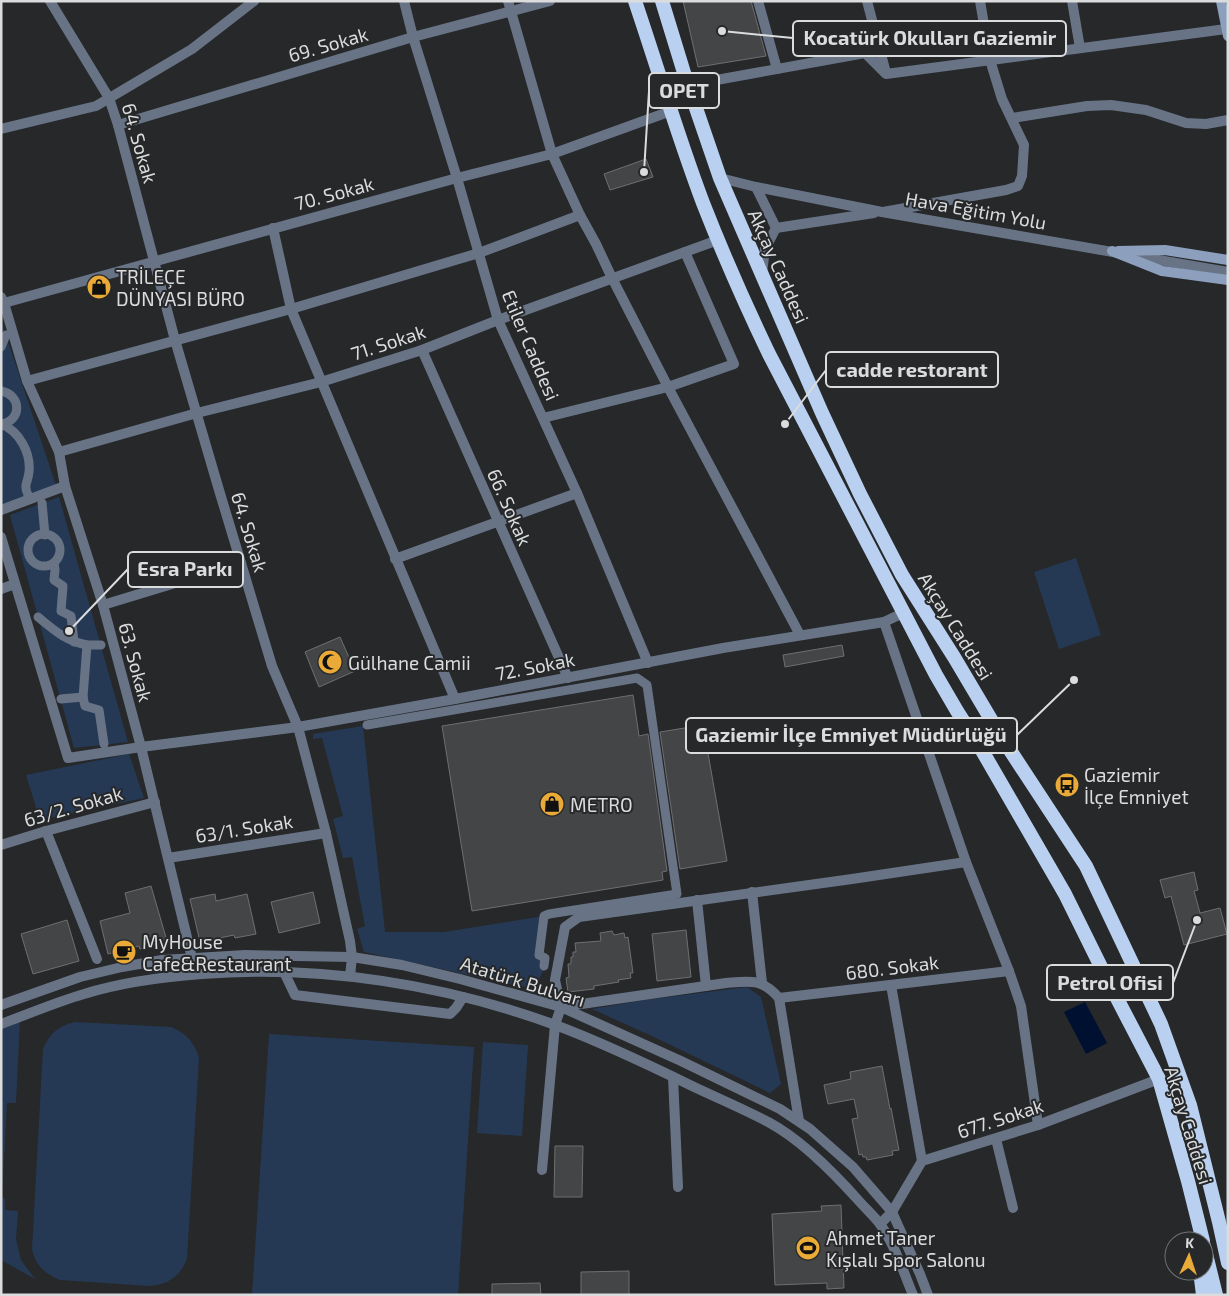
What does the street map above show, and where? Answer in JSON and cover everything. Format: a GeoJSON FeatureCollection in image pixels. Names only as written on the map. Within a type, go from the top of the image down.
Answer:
{"type":"FeatureCollection","features":[{"type":"Feature","properties":{"kind":"highway","name":"Akçay Caddesi"},"geometry":{"type":"LineString","coordinates":[[635,1],[704,204],[746,306],[903,612],[956,711],[980,747],[1065,894],[1159,1079],[1200,1231]]}},
{"type":"Feature","properties":{"kind":"highway","name":"Akçay Caddesi"},"geometry":{"type":"LineString","coordinates":[[662,1],[720,178],[818,404],[860,494],[902,576],[954,657],[1002,738],[1086,866],[1161,1024],[1190,1105],[1228,1263]]}},
{"type":"Feature","properties":{"kind":"highway"},"geometry":{"type":"LineString","coordinates":[[1208,1178],[1228,1214]]}},
{"type":"Feature","properties":{"kind":"highway"},"geometry":{"type":"LineString","coordinates":[[1188,1181],[1195,1231]]}},
{"type":"Feature","properties":{"kind":"highway"},"geometry":{"type":"LineString","coordinates":[[1201,1281],[1203,1295]]}},
{"type":"Feature","properties":{"kind":"highway"},"geometry":{"type":"LineString","coordinates":[[1213,1281],[1216,1295]]}},
{"type":"Feature","properties":{"kind":"main road"},"geometry":{"type":"LineString","coordinates":[[1221,1],[1227,32]]}},
{"type":"Feature","properties":{"kind":"main road"},"geometry":{"type":"LineString","coordinates":[[1112,251],[1165,250],[1228,260]]}},
{"type":"Feature","properties":{"kind":"main road"},"geometry":{"type":"LineString","coordinates":[[1112,251],[1162,271],[1226,274]]}},
{"type":"Feature","properties":{"kind":"street","name":"64. Sokak"},"geometry":{"type":"LineString","coordinates":[[50,1],[108,98],[118,125],[175,340],[241,563],[272,666],[298,727],[326,832],[352,957],[350,976]]}},
{"type":"Feature","properties":{"kind":"street"},"geometry":{"type":"LineString","coordinates":[[1,129],[96,106],[192,49],[254,1]]}},
{"type":"Feature","properties":{"kind":"street","name":"Etiler Caddesi"},"geometry":{"type":"LineString","coordinates":[[404,1],[413,37],[457,178],[498,320],[577,493],[648,664]]}},
{"type":"Feature","properties":{"kind":"street","name":"69. Sokak"},"geometry":{"type":"LineString","coordinates":[[118,125],[510,6],[550,1]]}},
{"type":"Feature","properties":{"kind":"street"},"geometry":{"type":"LineString","coordinates":[[758,1],[777,70]]}},
{"type":"Feature","properties":{"kind":"street"},"geometry":{"type":"LineString","coordinates":[[867,1],[886,74]]}},
{"type":"Feature","properties":{"kind":"street"},"geometry":{"type":"LineString","coordinates":[[776,228],[882,212],[1006,190],[1018,186],[1022,176],[1024,145],[1002,98],[990,60],[980,1]]}},
{"type":"Feature","properties":{"kind":"street"},"geometry":{"type":"LineString","coordinates":[[1072,1],[1080,48]]}},
{"type":"Feature","properties":{"kind":"street"},"geometry":{"type":"LineString","coordinates":[[510,6],[552,154],[580,215],[668,387],[800,636]]}},
{"type":"Feature","properties":{"kind":"street"},"geometry":{"type":"LineString","coordinates":[[886,74],[1080,48],[1227,32]]}},
{"type":"Feature","properties":{"kind":"street"},"geometry":{"type":"LineString","coordinates":[[688,85],[865,54],[886,74]]}},
{"type":"Feature","properties":{"kind":"street"},"geometry":{"type":"LineString","coordinates":[[1012,118],[1087,106],[1111,105],[1146,110],[1186,122],[1206,124],[1228,120]]}},
{"type":"Feature","properties":{"kind":"street","name":"70. Sokak"},"geometry":{"type":"LineString","coordinates":[[3,300],[552,154],[671,111]]}},
{"type":"Feature","properties":{"kind":"street","name":"Hava Eğitim Yolu"},"geometry":{"type":"LineString","coordinates":[[720,178],[882,212],[1112,251]]}},
{"type":"Feature","properties":{"kind":"street"},"geometry":{"type":"LineString","coordinates":[[756,187],[776,228]]}},
{"type":"Feature","properties":{"kind":"street"},"geometry":{"type":"LineString","coordinates":[[27,381],[291,309],[478,253],[580,215]]}},
{"type":"Feature","properties":{"kind":"street"},"geometry":{"type":"LineString","coordinates":[[273,228],[291,309],[455,700]]}},
{"type":"Feature","properties":{"kind":"street"},"geometry":{"type":"LineString","coordinates":[[762,273],[765,249],[776,228]]}},
{"type":"Feature","properties":{"kind":"street","name":"71. Sokak"},"geometry":{"type":"LineString","coordinates":[[59,452],[197,413],[321,382],[422,350],[498,320],[718,240]]}},
{"type":"Feature","properties":{"kind":"street"},"geometry":{"type":"LineString","coordinates":[[543,418],[668,387],[734,364],[685,252]]}},
{"type":"Feature","properties":{"kind":"street","name":"63. Sokak"},"geometry":{"type":"LineString","coordinates":[[3,300],[27,381],[59,452],[65,486],[103,604],[155,802],[192,958]]}},
{"type":"Feature","properties":{"kind":"street"},"geometry":{"type":"LineString","coordinates":[[1,347],[6,335]]}},
{"type":"Feature","properties":{"kind":"street","name":"66. Sokak"},"geometry":{"type":"LineString","coordinates":[[422,350],[568,678]]}},
{"type":"Feature","properties":{"kind":"street"},"geometry":{"type":"LineString","coordinates":[[1,391],[9,393],[16,402],[17,407],[14,418],[1,424]]}},
{"type":"Feature","properties":{"kind":"street"},"geometry":{"type":"LineString","coordinates":[[1,424],[7,426],[21,440],[28,455],[29,473],[25,488],[28,495]]}},
{"type":"Feature","properties":{"kind":"street"},"geometry":{"type":"LineString","coordinates":[[1,510],[65,486]]}},
{"type":"Feature","properties":{"kind":"street"},"geometry":{"type":"LineString","coordinates":[[395,559],[577,493]]}},
{"type":"Feature","properties":{"kind":"street"},"geometry":{"type":"LineString","coordinates":[[42,503],[46,535]]}},
{"type":"Feature","properties":{"kind":"street"},"geometry":{"type":"LineString","coordinates":[[46,535],[55,539],[60,549],[54,563],[44,566],[38,565],[31,559],[29,545],[32,540],[46,535]]}},
{"type":"Feature","properties":{"kind":"street"},"geometry":{"type":"LineString","coordinates":[[1,537],[68,758],[141,747]]}},
{"type":"Feature","properties":{"kind":"street"},"geometry":{"type":"LineString","coordinates":[[54,563],[54,580],[63,586],[61,611],[71,616],[74,642]]}},
{"type":"Feature","properties":{"kind":"street"},"geometry":{"type":"LineString","coordinates":[[103,604],[241,563]]}},
{"type":"Feature","properties":{"kind":"street"},"geometry":{"type":"LineString","coordinates":[[1,589],[16,584]]}},
{"type":"Feature","properties":{"kind":"street","name":"72. Sokak"},"geometry":{"type":"LineString","coordinates":[[141,747],[298,727],[455,700],[723,648],[884,622],[903,612]]}},
{"type":"Feature","properties":{"kind":"street"},"geometry":{"type":"LineString","coordinates":[[38,617],[57,634],[74,642],[101,645]]}},
{"type":"Feature","properties":{"kind":"street"},"geometry":{"type":"LineString","coordinates":[[884,622],[966,862],[1009,970],[1021,1006],[1038,1125]]}},
{"type":"Feature","properties":{"kind":"street"},"geometry":{"type":"LineString","coordinates":[[88,645],[83,697],[85,706],[99,710],[104,744]]}},
{"type":"Feature","properties":{"kind":"street"},"geometry":{"type":"LineString","coordinates":[[367,725],[637,678],[647,685],[677,894],[544,916],[539,955],[545,958],[544,966]]}},
{"type":"Feature","properties":{"kind":"street"},"geometry":{"type":"LineString","coordinates":[[61,699],[83,697]]}},
{"type":"Feature","properties":{"kind":"street","name":"63/2. Sokak"},"geometry":{"type":"LineString","coordinates":[[1,845],[155,802]]}},
{"type":"Feature","properties":{"kind":"street"},"geometry":{"type":"LineString","coordinates":[[46,831],[97,959]]}},
{"type":"Feature","properties":{"kind":"street","name":"63/1. Sokak"},"geometry":{"type":"LineString","coordinates":[[168,858],[326,832]]}},
{"type":"Feature","properties":{"kind":"street"},"geometry":{"type":"LineString","coordinates":[[542,1170],[554,1025],[561,1007],[555,980],[565,927],[579,916],[966,862]]}},
{"type":"Feature","properties":{"kind":"street"},"geometry":{"type":"LineString","coordinates":[[752,892],[762,983]]}},
{"type":"Feature","properties":{"kind":"street"},"geometry":{"type":"LineString","coordinates":[[697,900],[706,986]]}},
{"type":"Feature","properties":{"kind":"street","name":"Atatürk Bulvarı"},"geometry":{"type":"LineString","coordinates":[[1,1005],[80,976],[122,967],[162,960],[245,955],[352,957],[402,965],[460,978],[561,1007],[681,1061],[780,1109],[799,1121],[853,1167],[892,1212],[928,1295]]}},
{"type":"Feature","properties":{"kind":"street","name":"680. Sokak"},"geometry":{"type":"LineString","coordinates":[[779,998],[1009,970]]}},
{"type":"Feature","properties":{"kind":"street"},"geometry":{"type":"LineString","coordinates":[[284,972],[295,995],[450,1014],[463,997]]}},
{"type":"Feature","properties":{"kind":"street","name":"Atatürk Bulvarı"},"geometry":{"type":"LineString","coordinates":[[1,1024],[85,994],[150,979],[203,974],[305,972],[350,976],[405,984],[481,1002],[581,1035],[772,1124],[799,1143],[841,1180],[880,1224],[896,1254],[913,1295]]}},
{"type":"Feature","properties":{"kind":"street"},"geometry":{"type":"LineString","coordinates":[[561,1007],[706,986],[749,981],[762,983],[772,989],[779,998],[799,1121]]}},
{"type":"Feature","properties":{"kind":"street"},"geometry":{"type":"LineString","coordinates":[[880,1224],[892,1212],[922,1161],[891,985]]}},
{"type":"Feature","properties":{"kind":"street"},"geometry":{"type":"LineString","coordinates":[[673,1077],[678,1187]]}},
{"type":"Feature","properties":{"kind":"street","name":"677. Sokak"},"geometry":{"type":"LineString","coordinates":[[922,1161],[1038,1125],[1159,1079]]}},
{"type":"Feature","properties":{"kind":"street"},"geometry":{"type":"LineString","coordinates":[[996,1139],[1013,1208]]}},
{"type":"Feature","properties":{"kind":"shaded area"},"geometry":{"type":"Polygon","coordinates":[[[1,321],[56,485],[1,505],[1,321]]]}},
{"type":"Feature","properties":{"kind":"shaded area"},"geometry":{"type":"Polygon","coordinates":[[[59,497],[128,742],[74,748],[10,515],[59,497]]]}},
{"type":"Feature","properties":{"kind":"shaded area"},"geometry":{"type":"Polygon","coordinates":[[[1076,558],[1101,635],[1059,649],[1034,572],[1076,558]]]}},
{"type":"Feature","properties":{"kind":"shaded area"},"geometry":{"type":"Polygon","coordinates":[[[363,726],[385,932],[444,932],[544,916],[539,955],[544,969],[539,979],[527,987],[364,952],[357,929],[365,926],[352,857],[343,858],[333,819],[343,816],[322,738],[313,739],[313,734],[363,726]]]}},
{"type":"Feature","properties":{"kind":"shaded area"},"geometry":{"type":"Polygon","coordinates":[[[129,754],[144,798],[40,820],[26,775],[129,754]]]}},
{"type":"Feature","properties":{"kind":"shaded area"},"geometry":{"type":"Polygon","coordinates":[[[747,987],[761,997],[781,1084],[770,1093],[592,1009],[645,1000],[747,987]]]}},
{"type":"Feature","properties":{"kind":"shaded area"},"geometry":{"type":"Polygon","coordinates":[[[1085,1002],[1107,1043],[1086,1054],[1064,1012],[1085,1002]]]}},
{"type":"Feature","properties":{"kind":"shaded area"},"geometry":{"type":"Polygon","coordinates":[[[20,1020],[16,1103],[7,1103],[2,1197],[5,1199],[5,1210],[18,1211],[16,1239],[21,1260],[35,1279],[1,1260],[1,1027],[20,1020]]]}},
{"type":"Feature","properties":{"kind":"shaded area"},"geometry":{"type":"Polygon","coordinates":[[[75,1022],[171,1027],[189,1039],[199,1058],[187,1258],[177,1275],[162,1284],[149,1286],[60,1280],[42,1268],[33,1255],[43,1049],[55,1031],[64,1025],[75,1022]]]}},
{"type":"Feature","properties":{"kind":"shaded area"},"geometry":{"type":"Polygon","coordinates":[[[269,1034],[474,1047],[458,1295],[252,1295],[269,1034]]]}},
{"type":"Feature","properties":{"kind":"shaded area"},"geometry":{"type":"Polygon","coordinates":[[[483,1042],[528,1045],[522,1136],[477,1133],[483,1042]]]}},
{"type":"Feature","properties":{"kind":"building"},"geometry":{"type":"Polygon","coordinates":[[[683,1],[751,1],[766,56],[698,67],[683,1]]]}},
{"type":"Feature","properties":{"kind":"building"},"geometry":{"type":"Polygon","coordinates":[[[646,159],[653,177],[610,190],[604,174],[646,159]]]}},
{"type":"Feature","properties":{"kind":"building","name":"Gülhane Camii"},"geometry":{"type":"Polygon","coordinates":[[[340,637],[355,671],[319,687],[305,652],[340,637]]]}},
{"type":"Feature","properties":{"kind":"building"},"geometry":{"type":"Polygon","coordinates":[[[842,645],[844,656],[785,667],[783,655],[842,645]]]}},
{"type":"Feature","properties":{"kind":"building","name":"METRO"},"geometry":{"type":"Polygon","coordinates":[[[633,695],[639,736],[648,734],[667,871],[662,872],[663,880],[472,911],[442,726],[633,695]]]}},
{"type":"Feature","properties":{"kind":"building"},"geometry":{"type":"Polygon","coordinates":[[[703,725],[727,861],[680,869],[660,732],[703,725]]]}},
{"type":"Feature","properties":{"kind":"building"},"geometry":{"type":"Polygon","coordinates":[[[1194,872],[1198,890],[1194,891],[1200,913],[1220,908],[1227,934],[1184,945],[1171,896],[1165,898],[1160,880],[1194,872]]]}},
{"type":"Feature","properties":{"kind":"building"},"geometry":{"type":"Polygon","coordinates":[[[151,886],[167,941],[140,949],[139,946],[108,954],[100,921],[130,913],[125,893],[151,886]]]}},
{"type":"Feature","properties":{"kind":"building"},"geometry":{"type":"Polygon","coordinates":[[[313,892],[320,923],[279,933],[271,902],[313,892]]]}},
{"type":"Feature","properties":{"kind":"building"},"geometry":{"type":"Polygon","coordinates":[[[215,894],[216,901],[247,894],[256,934],[235,938],[234,935],[200,942],[190,899],[215,894]]]}},
{"type":"Feature","properties":{"kind":"building"},"geometry":{"type":"Polygon","coordinates":[[[67,920],[79,961],[33,974],[21,934],[67,920]]]}},
{"type":"Feature","properties":{"kind":"building"},"geometry":{"type":"Polygon","coordinates":[[[686,930],[691,977],[657,981],[652,934],[686,930]]]}},
{"type":"Feature","properties":{"kind":"building"},"geometry":{"type":"Polygon","coordinates":[[[612,931],[614,935],[624,933],[625,938],[628,937],[633,973],[630,973],[631,978],[594,986],[594,989],[568,992],[566,978],[569,977],[568,964],[571,964],[573,952],[576,952],[575,943],[601,941],[600,933],[612,931]]]}},
{"type":"Feature","properties":{"kind":"building"},"geometry":{"type":"Polygon","coordinates":[[[882,1066],[899,1150],[892,1151],[893,1155],[867,1160],[862,1154],[859,1155],[852,1119],[858,1118],[854,1099],[828,1104],[824,1085],[851,1079],[850,1072],[882,1066]]]}},
{"type":"Feature","properties":{"kind":"building"},"geometry":{"type":"Polygon","coordinates":[[[555,1146],[583,1146],[582,1197],[554,1197],[555,1146]]]}},
{"type":"Feature","properties":{"kind":"building","name":"Ahmet Taner Kışlalı Spor Salonu"},"geometry":{"type":"Polygon","coordinates":[[[841,1205],[844,1288],[827,1289],[827,1283],[775,1285],[772,1214],[822,1211],[821,1206],[841,1205]]]}},
{"type":"Feature","properties":{"kind":"building"},"geometry":{"type":"Polygon","coordinates":[[[629,1271],[629,1295],[581,1295],[581,1272],[629,1271]]]}},
{"type":"Feature","properties":{"kind":"building"},"geometry":{"type":"Polygon","coordinates":[[[540,1283],[541,1295],[492,1295],[492,1284],[540,1283]]]}},
{"type":"Feature","properties":{"kind":"place","name":"Kocatürk Okulları Gaziemir"},"geometry":{"type":"Point","coordinates":[722,31]}},
{"type":"Feature","properties":{"kind":"place","name":"OPET"},"geometry":{"type":"Point","coordinates":[644,172]}},
{"type":"Feature","properties":{"kind":"place","name":"TRİLEÇE DÜNYASI BÜRO"},"geometry":{"type":"Point","coordinates":[99,287]}},
{"type":"Feature","properties":{"kind":"place","name":"cadde restorant"},"geometry":{"type":"Point","coordinates":[785,424]}},
{"type":"Feature","properties":{"kind":"place","name":"Esra Parkı"},"geometry":{"type":"Point","coordinates":[69,631]}},
{"type":"Feature","properties":{"kind":"place","name":"Gülhane Camii"},"geometry":{"type":"Point","coordinates":[330,662]}},
{"type":"Feature","properties":{"kind":"place","name":"Gaziemir İlçe Emniyet Müdürlüğü"},"geometry":{"type":"Point","coordinates":[1074,680]}},
{"type":"Feature","properties":{"kind":"place","name":"Gaziemir İlçe Emniyet"},"geometry":{"type":"Point","coordinates":[1067,785]}},
{"type":"Feature","properties":{"kind":"place","name":"METRO"},"geometry":{"type":"Point","coordinates":[552,804]}},
{"type":"Feature","properties":{"kind":"place","name":"Petrol Ofisi"},"geometry":{"type":"Point","coordinates":[1197,920]}},
{"type":"Feature","properties":{"kind":"place","name":"MyHouse Cafe&Restaurant"},"geometry":{"type":"Point","coordinates":[124,952]}},
{"type":"Feature","properties":{"kind":"place","name":"Ahmet Taner Kışlalı Spor Salonu"},"geometry":{"type":"Point","coordinates":[808,1248]}}]}
